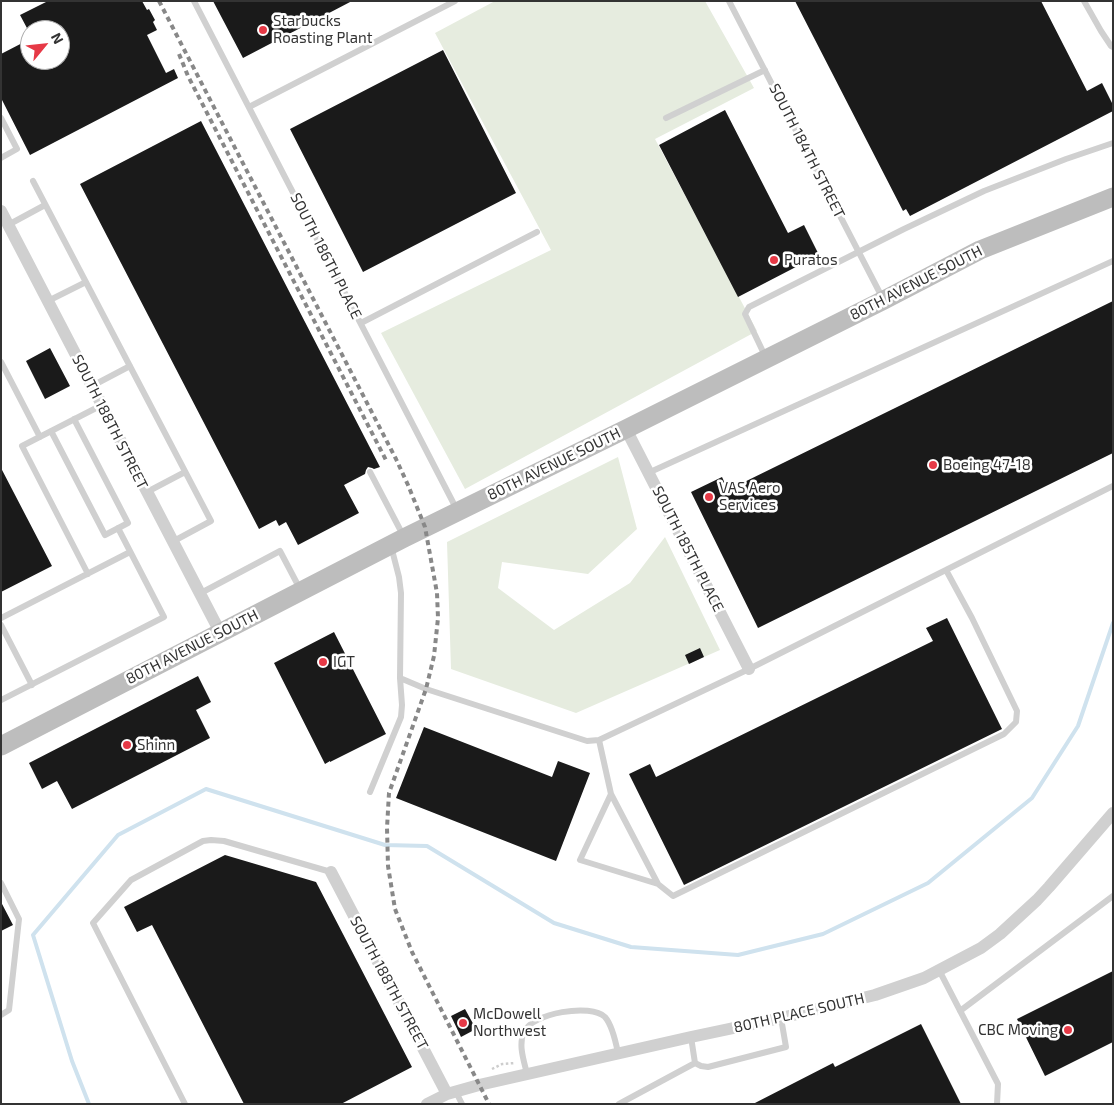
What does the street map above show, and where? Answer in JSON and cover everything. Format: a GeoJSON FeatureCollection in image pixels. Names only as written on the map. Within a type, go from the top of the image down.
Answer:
{"type":"FeatureCollection","features":[{"type":"Feature","properties":{"kind":"street","name":"80TH AVENUE SOUTH"},"geometry":{"type":"LineString","coordinates":[[1,746],[397,541],[767,359],[980,250],[1113,197]]}},
{"type":"Feature","properties":{"kind":"street","name":"SOUTH 188TH STREET"},"geometry":{"type":"LineString","coordinates":[[1,211],[220,632]]}},
{"type":"Feature","properties":{"kind":"street","name":"SOUTH 185TH PLACE"},"geometry":{"type":"LineString","coordinates":[[626,429],[749,669]]}},
{"type":"Feature","properties":{"kind":"street","name":"80TH PLACE SOUTH"},"geometry":{"type":"LineString","coordinates":[[426,1104],[452,1093],[479,1085],[781,1018],[875,995],[924,978],[981,948],[1000,934],[1037,900],[1113,814]]}},
{"type":"Feature","properties":{"kind":"street","name":"SOUTH 188TH STREET"},"geometry":{"type":"LineString","coordinates":[[331,872],[452,1093]]}},
{"type":"Feature","properties":{"kind":"lane","name":"SOUTH 186TH PLACE"},"geometry":{"type":"LineString","coordinates":[[194,1],[458,511]]}},
{"type":"Feature","properties":{"kind":"lane"},"geometry":{"type":"LineString","coordinates":[[249,107],[455,1]]}},
{"type":"Feature","properties":{"kind":"lane","name":"SOUTH 184TH STREET"},"geometry":{"type":"LineString","coordinates":[[729,1],[884,300]]}},
{"type":"Feature","properties":{"kind":"lane"},"geometry":{"type":"LineString","coordinates":[[1084,1],[1101,31],[1113,47]]}},
{"type":"Feature","properties":{"kind":"lane"},"geometry":{"type":"LineString","coordinates":[[666,118],[765,70]]}},
{"type":"Feature","properties":{"kind":"lane"},"geometry":{"type":"LineString","coordinates":[[1,118],[17,150],[1,158]]}},
{"type":"Feature","properties":{"kind":"lane"},"geometry":{"type":"LineString","coordinates":[[767,359],[745,314],[749,307],[984,191],[1113,143]]}},
{"type":"Feature","properties":{"kind":"lane"},"geometry":{"type":"LineString","coordinates":[[33,181],[211,521],[172,542]]}},
{"type":"Feature","properties":{"kind":"lane"},"geometry":{"type":"LineString","coordinates":[[8,225],[46,205]]}},
{"type":"Feature","properties":{"kind":"lane"},"geometry":{"type":"LineString","coordinates":[[361,323],[537,232]]}},
{"type":"Feature","properties":{"kind":"lane"},"geometry":{"type":"LineString","coordinates":[[648,473],[1113,261]]}},
{"type":"Feature","properties":{"kind":"lane"},"geometry":{"type":"LineString","coordinates":[[48,301],[86,282]]}},
{"type":"Feature","properties":{"kind":"lane"},"geometry":{"type":"LineString","coordinates":[[1,362],[40,437]]}},
{"type":"Feature","properties":{"kind":"lane"},"geometry":{"type":"LineString","coordinates":[[92,386],[130,366]]}},
{"type":"Feature","properties":{"kind":"lane"},"geometry":{"type":"LineString","coordinates":[[88,574],[22,446],[102,405]]}},
{"type":"Feature","properties":{"kind":"lane"},"geometry":{"type":"LineString","coordinates":[[51,431],[105,535],[128,523],[74,419]]}},
{"type":"Feature","properties":{"kind":"lane"},"geometry":{"type":"LineString","coordinates":[[147,492],[185,472]]}},
{"type":"Feature","properties":{"kind":"lane"},"geometry":{"type":"LineString","coordinates":[[370,472],[397,541],[401,593],[400,678],[402,706],[401,717],[370,792]]}},
{"type":"Feature","properties":{"kind":"lane"},"geometry":{"type":"LineString","coordinates":[[400,678],[426,689],[587,742],[599,740],[749,669],[1113,486]]}},
{"type":"Feature","properties":{"kind":"lane"},"geometry":{"type":"LineString","coordinates":[[2,697],[32,685],[164,617],[118,528]]}},
{"type":"Feature","properties":{"kind":"lane"},"geometry":{"type":"LineString","coordinates":[[199,594],[280,551],[301,591]]}},
{"type":"Feature","properties":{"kind":"lane"},"geometry":{"type":"LineString","coordinates":[[1,618],[130,552]]}},
{"type":"Feature","properties":{"kind":"lane"},"geometry":{"type":"LineString","coordinates":[[611,794],[580,860],[658,884],[673,896],[1004,734],[1016,722],[1017,711],[972,618],[946,570]]}},
{"type":"Feature","properties":{"kind":"lane"},"geometry":{"type":"LineString","coordinates":[[1,625],[32,685]]}},
{"type":"Feature","properties":{"kind":"lane"},"geometry":{"type":"LineString","coordinates":[[599,740],[611,794],[658,884]]}},
{"type":"Feature","properties":{"kind":"lane"},"geometry":{"type":"LineString","coordinates":[[185,1104],[93,923],[130,880],[204,841],[224,841],[331,872]]}},
{"type":"Feature","properties":{"kind":"lane"},"geometry":{"type":"LineString","coordinates":[[1,883],[19,919],[9,1010],[1,1015]]}},
{"type":"Feature","properties":{"kind":"lane"},"geometry":{"type":"LineString","coordinates":[[960,1011],[1113,896]]}},
{"type":"Feature","properties":{"kind":"lane"},"geometry":{"type":"LineString","coordinates":[[939,970],[998,1084],[997,1104]]}},
{"type":"Feature","properties":{"kind":"lane"},"geometry":{"type":"LineString","coordinates":[[527,1074],[522,1052],[524,1031],[528,1026],[547,1015],[592,1011],[604,1017],[613,1034],[618,1053]]}},
{"type":"Feature","properties":{"kind":"lane"},"geometry":{"type":"LineString","coordinates":[[696,1063],[708,1066],[786,1047],[781,1018]]}},
{"type":"Feature","properties":{"kind":"lane"},"geometry":{"type":"LineString","coordinates":[[691,1037],[696,1063]]}},
{"type":"Feature","properties":{"kind":"lane"},"geometry":{"type":"LineString","coordinates":[[619,1104],[696,1063]]}},
{"type":"Feature","properties":{"kind":"lane"},"geometry":{"type":"LineString","coordinates":[[452,1093],[462,1104]]}},
{"type":"Feature","properties":{"kind":"shaded area"},"geometry":{"type":"Polygon","coordinates":[[[495,1],[705,1],[754,88],[655,139],[757,331],[465,489],[381,333],[551,250],[435,33],[495,1]]]}},
{"type":"Feature","properties":{"kind":"shaded area"},"geometry":{"type":"Polygon","coordinates":[[[618,457],[637,529],[588,574],[502,562],[498,588],[554,630],[630,583],[665,537],[720,650],[576,713],[451,669],[447,542],[618,457]]]}},
{"type":"Feature","properties":{"kind":"building"},"geometry":{"type":"Polygon","coordinates":[[[48,1],[142,1],[155,20],[153,22],[157,30],[147,35],[166,73],[174,69],[178,78],[30,155],[1,98],[1,54],[20,44],[20,70],[70,70],[70,20],[23,20],[20,15],[48,1]]]}},
{"type":"Feature","properties":{"kind":"building","name":"Starbucks Roasting Plant"},"geometry":{"type":"Polygon","coordinates":[[[213,1],[352,1],[243,58],[213,1]]]}},
{"type":"Feature","properties":{"kind":"building"},"geometry":{"type":"Polygon","coordinates":[[[795,1],[1041,1],[1087,91],[1102,83],[1113,105],[1113,111],[910,216],[906,209],[903,211],[795,1]]]}},
{"type":"Feature","properties":{"kind":"building"},"geometry":{"type":"Polygon","coordinates":[[[443,50],[516,193],[363,272],[290,129],[443,50]]]}},
{"type":"Feature","properties":{"kind":"building"},"geometry":{"type":"Polygon","coordinates":[[[725,110],[788,233],[804,225],[819,255],[738,297],[659,145],[725,110]]]}},
{"type":"Feature","properties":{"kind":"building"},"geometry":{"type":"Polygon","coordinates":[[[201,121],[380,467],[374,469],[368,467],[365,474],[344,485],[359,513],[298,545],[286,522],[279,526],[276,520],[259,529],[80,184],[201,121]]]}},
{"type":"Feature","properties":{"kind":"building","name":"Boeing 47-18"},"geometry":{"type":"Polygon","coordinates":[[[1113,301],[1113,453],[758,628],[691,492],[722,477],[728,490],[1113,301]]]}},
{"type":"Feature","properties":{"kind":"building"},"geometry":{"type":"Polygon","coordinates":[[[50,348],[70,386],[45,399],[26,361],[50,348]]]}},
{"type":"Feature","properties":{"kind":"building"},"geometry":{"type":"Polygon","coordinates":[[[1,468],[52,566],[1,592],[1,468]]]}},
{"type":"Feature","properties":{"kind":"building"},"geometry":{"type":"Polygon","coordinates":[[[947,618],[1002,729],[684,885],[629,774],[650,764],[656,777],[933,641],[926,628],[947,618]]]}},
{"type":"Feature","properties":{"kind":"building"},"geometry":{"type":"Polygon","coordinates":[[[334,632],[386,734],[325,764],[274,663],[334,632]]]}},
{"type":"Feature","properties":{"kind":"building"},"geometry":{"type":"Polygon","coordinates":[[[700,648],[704,657],[689,664],[685,655],[700,648]]]}},
{"type":"Feature","properties":{"kind":"building"},"geometry":{"type":"Polygon","coordinates":[[[198,676],[211,702],[196,710],[210,738],[72,809],[57,781],[42,789],[29,763],[198,676]]]}},
{"type":"Feature","properties":{"kind":"building"},"geometry":{"type":"Polygon","coordinates":[[[424,727],[552,777],[558,761],[590,773],[556,861],[396,798],[424,727]]]}},
{"type":"Feature","properties":{"kind":"building"},"geometry":{"type":"Polygon","coordinates":[[[225,855],[316,882],[412,1067],[341,1104],[244,1104],[152,925],[137,932],[124,907],[225,855]]]}},
{"type":"Feature","properties":{"kind":"building"},"geometry":{"type":"Polygon","coordinates":[[[1,902],[13,925],[1,931],[1,902]]]}},
{"type":"Feature","properties":{"kind":"building","name":"CBC Moving"},"geometry":{"type":"Polygon","coordinates":[[[1113,971],[1113,1042],[1045,1076],[1017,1019],[1113,971]]]}},
{"type":"Feature","properties":{"kind":"building","name":"McDowell Northwest"},"geometry":{"type":"Polygon","coordinates":[[[465,1009],[476,1029],[461,1037],[451,1016],[465,1009]]]}},
{"type":"Feature","properties":{"kind":"building"},"geometry":{"type":"Polygon","coordinates":[[[921,1024],[961,1104],[753,1104],[833,1063],[835,1067],[921,1024]]]}},
{"type":"Feature","properties":{"kind":"waterway"},"geometry":{"type":"LineString","coordinates":[[89,1104],[72,1061],[33,935],[118,835],[206,789],[385,845],[427,846],[554,923],[631,947],[738,955],[823,934],[928,883],[1032,798],[1078,726],[1113,623]]}},
{"type":"Feature","properties":{"kind":"railway"},"geometry":{"type":"LineString","coordinates":[[159,1],[396,459],[425,527],[437,593],[438,618],[434,656],[426,689],[389,793],[387,828],[388,866],[395,909],[412,952],[489,1104]]}},
{"type":"Feature","properties":{"kind":"railway"},"geometry":{"type":"LineString","coordinates":[[179,54],[188,76],[387,462]]}},
{"type":"Feature","properties":{"kind":"place","name":"Starbucks Roasting Plant"},"geometry":{"type":"Point","coordinates":[263,30]}},
{"type":"Feature","properties":{"kind":"place","name":"Puratos"},"geometry":{"type":"Point","coordinates":[774,260]}},
{"type":"Feature","properties":{"kind":"place","name":"Boeing 47-18"},"geometry":{"type":"Point","coordinates":[933,465]}},
{"type":"Feature","properties":{"kind":"place","name":"VAS Aero Services"},"geometry":{"type":"Point","coordinates":[709,497]}},
{"type":"Feature","properties":{"kind":"place","name":"IGT"},"geometry":{"type":"Point","coordinates":[323,662]}},
{"type":"Feature","properties":{"kind":"place","name":"Shinn"},"geometry":{"type":"Point","coordinates":[127,745]}},
{"type":"Feature","properties":{"kind":"place","name":"McDowell Northwest"},"geometry":{"type":"Point","coordinates":[463,1023]}},
{"type":"Feature","properties":{"kind":"place","name":"CBC Moving"},"geometry":{"type":"Point","coordinates":[1068,1030]}}]}
